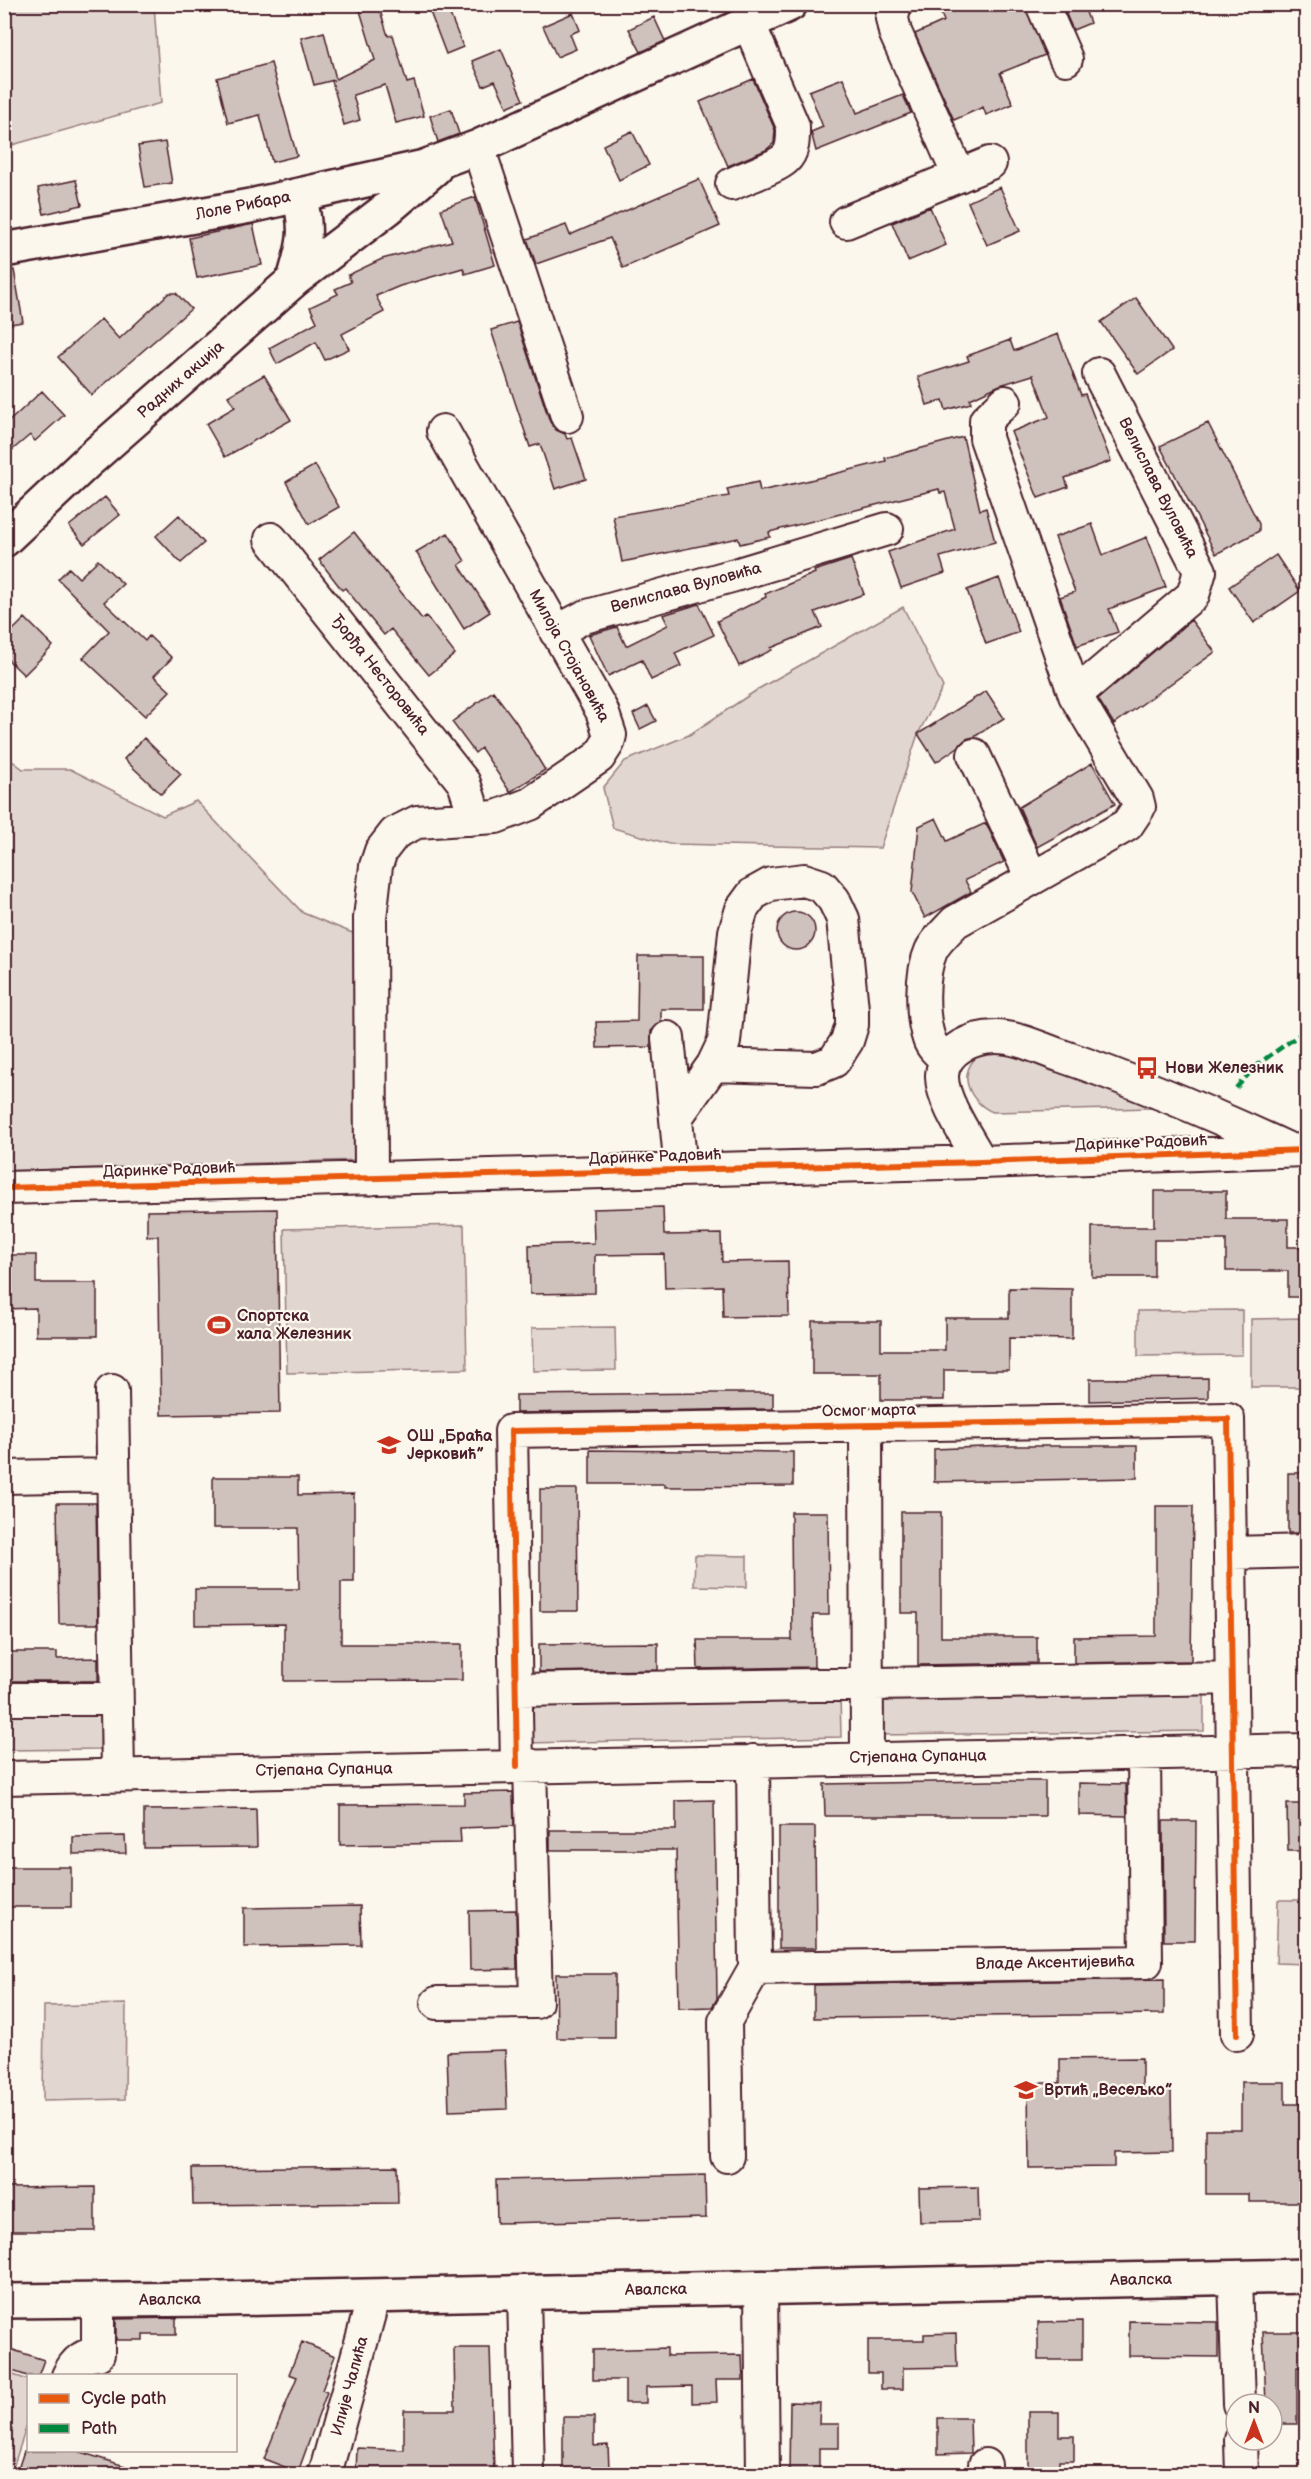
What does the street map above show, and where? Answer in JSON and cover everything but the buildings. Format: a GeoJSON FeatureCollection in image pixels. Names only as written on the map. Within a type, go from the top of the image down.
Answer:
{"type":"FeatureCollection","features":[{"type":"Feature","properties":{"kind":"main road","name":"Лоле Рибара"},"geometry":{"type":"LineString","coordinates":[[4,250],[299,196],[404,173],[443,161],[790,4]]}},
{"type":"Feature","properties":{"kind":"main road","name":"Радних акција"},"geometry":{"type":"LineString","coordinates":[[4,540],[88,461],[294,280],[387,209],[443,161]]}},
{"type":"Feature","properties":{"kind":"main road"},"geometry":{"type":"LineString","coordinates":[[294,280],[306,238],[306,220],[299,196]]}},
{"type":"Feature","properties":{"kind":"main road","name":"Авалска"},"geometry":{"type":"LineString","coordinates":[[4,2301],[371,2296],[1306,2276]]}},
{"type":"Feature","properties":{"kind":"street"},"geometry":{"type":"LineString","coordinates":[[895,4],[892,18],[895,32],[959,176]]}},
{"type":"Feature","properties":{"kind":"street"},"geometry":{"type":"LineString","coordinates":[[1042,4],[1066,59]]}},
{"type":"Feature","properties":{"kind":"street"},"geometry":{"type":"LineString","coordinates":[[732,184],[785,158],[794,135],[794,126],[748,24]]}},
{"type":"Feature","properties":{"kind":"street"},"geometry":{"type":"LineString","coordinates":[[478,147],[567,416]]}},
{"type":"Feature","properties":{"kind":"street"},"geometry":{"type":"LineString","coordinates":[[846,222],[990,163]]}},
{"type":"Feature","properties":{"kind":"street","name":"Велислава Вуловића"},"geometry":{"type":"LineString","coordinates":[[1075,695],[1193,595],[1200,571],[1099,374]]}},
{"type":"Feature","properties":{"kind":"street"},"geometry":{"type":"LineString","coordinates":[[947,1060],[934,1049],[926,1026],[926,973],[932,950],[955,922],[1126,825],[1138,807],[1137,799],[1075,695],[986,438],[986,420],[1005,402]]}},
{"type":"Feature","properties":{"kind":"street","name":"Милоја Стојановића"},"geometry":{"type":"LineString","coordinates":[[371,1179],[370,918],[376,866],[386,842],[405,826],[436,820],[506,815],[530,804],[599,757],[610,735],[606,718],[443,430]]}},
{"type":"Feature","properties":{"kind":"street","name":"Велислава Вуловића"},"geometry":{"type":"LineString","coordinates":[[556,632],[584,617],[887,529]]}},
{"type":"Feature","properties":{"kind":"street","name":"Ђорђа Несторовића"},"geometry":{"type":"LineString","coordinates":[[271,539],[464,783],[470,801],[470,819]]}},
{"type":"Feature","properties":{"kind":"street"},"geometry":{"type":"LineString","coordinates":[[974,755],[1032,878]]}},
{"type":"Feature","properties":{"kind":"street"},"geometry":{"type":"LineString","coordinates":[[677,1116],[713,1065],[724,1042],[735,932],[742,909],[753,894],[771,884],[804,880],[822,886],[834,900],[843,920],[852,1009],[852,1025],[848,1041],[834,1061],[817,1068],[713,1065]]}},
{"type":"Feature","properties":{"kind":"street"},"geometry":{"type":"LineString","coordinates":[[981,1162],[943,1089],[942,1074],[947,1060],[955,1050],[967,1042],[996,1037],[1010,1038],[1212,1114],[1299,1150]]}},
{"type":"Feature","properties":{"kind":"street"},"geometry":{"type":"LineString","coordinates":[[668,1038],[681,1170]]}},
{"type":"Feature","properties":{"kind":"street","name":"Даринке Радовић"},"geometry":{"type":"LineString","coordinates":[[4,1188],[981,1162],[1299,1150]]}},
{"type":"Feature","properties":{"kind":"street"},"geometry":{"type":"LineString","coordinates":[[112,1391],[118,1775]]}},
{"type":"Feature","properties":{"kind":"street","name":"Осмог марта"},"geometry":{"type":"LineString","coordinates":[[524,1766],[517,1690],[512,1431],[1228,1419],[1231,1752],[1237,2034]]}},
{"type":"Feature","properties":{"kind":"street","name":"Осмог марта"},"geometry":{"type":"LineString","coordinates":[[866,1425],[867,1757]]}},
{"type":"Feature","properties":{"kind":"street"},"geometry":{"type":"LineString","coordinates":[[4,1476],[112,1475]]}},
{"type":"Feature","properties":{"kind":"street"},"geometry":{"type":"LineString","coordinates":[[1231,1553],[1306,1551]]}},
{"type":"Feature","properties":{"kind":"street"},"geometry":{"type":"LineString","coordinates":[[517,1690],[1232,1678]]}},
{"type":"Feature","properties":{"kind":"street"},"geometry":{"type":"LineString","coordinates":[[4,1699],[116,1699]]}},
{"type":"Feature","properties":{"kind":"street","name":"Стјепана Супанца"},"geometry":{"type":"LineString","coordinates":[[4,1778],[867,1757],[1306,1750]]}},
{"type":"Feature","properties":{"kind":"street","name":"Владе Аксентијевића"},"geometry":{"type":"LineString","coordinates":[[755,1968],[1146,1962],[1144,1753]]}},
{"type":"Feature","properties":{"kind":"street"},"geometry":{"type":"LineString","coordinates":[[727,2156],[725,2021],[755,1968],[753,1761]]}},
{"type":"Feature","properties":{"kind":"street"},"geometry":{"type":"LineString","coordinates":[[436,2003],[536,2002],[524,1766]]}},
{"type":"Feature","properties":{"kind":"street"},"geometry":{"type":"LineString","coordinates":[[1235,2277],[1239,2392]]}},
{"type":"Feature","properties":{"kind":"street"},"geometry":{"type":"LineString","coordinates":[[761,2288],[763,2475]]}},
{"type":"Feature","properties":{"kind":"street"},"geometry":{"type":"LineString","coordinates":[[524,2293],[528,2475]]}},
{"type":"Feature","properties":{"kind":"street","name":"Илије Чалића"},"geometry":{"type":"LineString","coordinates":[[325,2475],[369,2314],[371,2296]]}},
{"type":"Feature","properties":{"kind":"street"},"geometry":{"type":"LineString","coordinates":[[98,2300],[104,2365]]}},
{"type":"Feature","properties":{"kind":"street"},"geometry":{"type":"LineString","coordinates":[[69,2374],[77,2362],[88,2355],[104,2365]]}},
{"type":"Feature","properties":{"kind":"street"},"geometry":{"type":"LineString","coordinates":[[1241,2452],[1242,2475]]}},
{"type":"Feature","properties":{"kind":"shaded area"},"geometry":{"type":"Polygon","coordinates":[[[5,4],[154,5],[161,103],[5,147],[5,4]]]}},
{"type":"Feature","properties":{"kind":"shaded area"},"geometry":{"type":"Polygon","coordinates":[[[903,607],[943,687],[918,734],[880,848],[669,844],[613,828],[603,788],[625,761],[689,735],[760,688],[903,607]]]}},
{"type":"Feature","properties":{"kind":"shaded area"},"geometry":{"type":"Polygon","coordinates":[[[4,755],[23,769],[70,769],[163,816],[196,801],[303,913],[360,936],[359,1160],[5,1171],[4,755]]]}},
{"type":"Feature","properties":{"kind":"shaded area"},"geometry":{"type":"Polygon","coordinates":[[[1009,1050],[1152,1108],[993,1112],[978,1102],[972,1094],[968,1086],[968,1069],[981,1054],[1009,1050]]]}},
{"type":"Feature","properties":{"kind":"shaded area"},"geometry":{"type":"Polygon","coordinates":[[[464,1225],[467,1369],[287,1373],[284,1229],[464,1225]]]}},
{"type":"Feature","properties":{"kind":"shaded area"},"geometry":{"type":"Polygon","coordinates":[[[1242,1310],[1242,1355],[1138,1356],[1138,1311],[1242,1310]]]}},
{"type":"Feature","properties":{"kind":"shaded area"},"geometry":{"type":"Polygon","coordinates":[[[1306,1318],[1306,1387],[1251,1387],[1251,1319],[1306,1318]]]}},
{"type":"Feature","properties":{"kind":"shaded area"},"geometry":{"type":"Polygon","coordinates":[[[615,1327],[616,1370],[533,1371],[532,1328],[615,1327]]]}},
{"type":"Feature","properties":{"kind":"shaded area"},"geometry":{"type":"Polygon","coordinates":[[[695,1555],[747,1556],[747,1587],[694,1586],[695,1555]]]}},
{"type":"Feature","properties":{"kind":"shaded area"},"geometry":{"type":"Polygon","coordinates":[[[1204,1691],[1204,1731],[876,1735],[876,1695],[1204,1691]]]}},
{"type":"Feature","properties":{"kind":"shaded area"},"geometry":{"type":"Polygon","coordinates":[[[840,1695],[841,1737],[525,1743],[524,1701],[840,1695]]]}},
{"type":"Feature","properties":{"kind":"shaded area"},"geometry":{"type":"Polygon","coordinates":[[[4,1699],[103,1699],[100,1749],[5,1750],[4,1699]]]}},
{"type":"Feature","properties":{"kind":"shaded area"},"geometry":{"type":"Polygon","coordinates":[[[1278,1900],[1306,1900],[1306,1964],[1276,1963],[1278,1900]]]}},
{"type":"Feature","properties":{"kind":"shaded area"},"geometry":{"type":"Polygon","coordinates":[[[126,2004],[125,2099],[43,2101],[44,2006],[126,2004]]]}},
{"type":"Feature","properties":{"kind":"shaded area"},"geometry":{"type":"Polygon","coordinates":[[[5,2372],[27,2380],[27,2425],[11,2474],[5,2474],[5,2372]]]}},
{"type":"Feature","properties":{"kind":"marked path"},"geometry":{"type":"LineString","coordinates":[[1236,1088],[1258,1064],[1306,1030]]}},
{"type":"Feature","properties":{"kind":"cycle path"},"geometry":{"type":"LineString","coordinates":[[4,1188],[981,1162],[1306,1150]]}},
{"type":"Feature","properties":{"kind":"cycle path"},"geometry":{"type":"LineString","coordinates":[[517,1766],[511,1431],[1228,1419],[1237,2034]]}},
{"type":"Feature","properties":{"kind":"place","name":"Нови Железник"},"geometry":{"type":"Point","coordinates":[1147,1068]}},
{"type":"Feature","properties":{"kind":"place","name":"Спортска хала Железник"},"geometry":{"type":"Point","coordinates":[219,1325]}},
{"type":"Feature","properties":{"kind":"place","name":"ОШ „Браћа Јерковић”"},"geometry":{"type":"Point","coordinates":[389,1445]}},
{"type":"Feature","properties":{"kind":"place","name":"Вртић „Весељко”"},"geometry":{"type":"Point","coordinates":[1026,2090]}}]}
